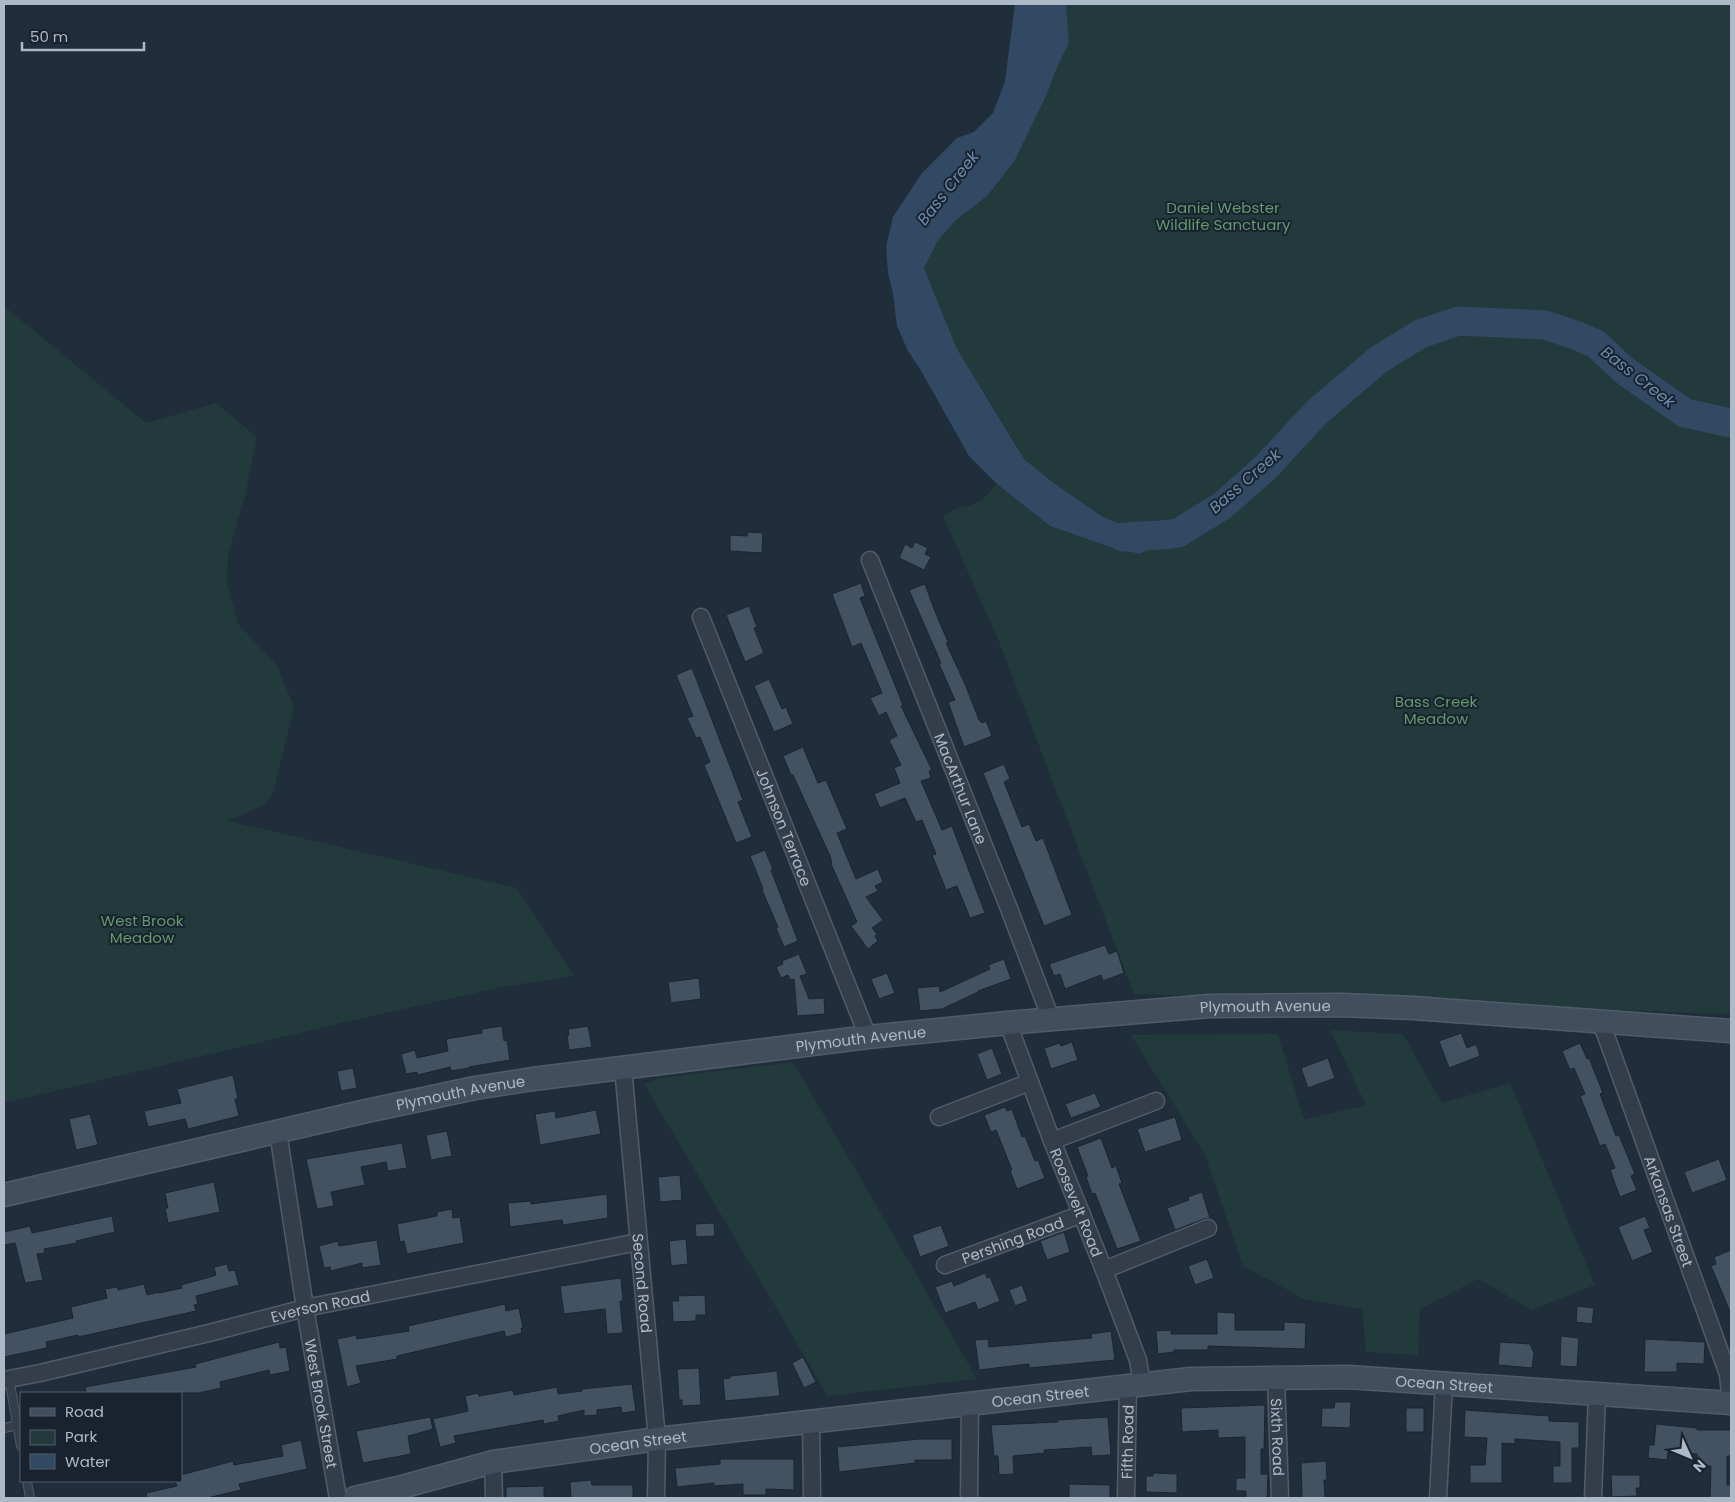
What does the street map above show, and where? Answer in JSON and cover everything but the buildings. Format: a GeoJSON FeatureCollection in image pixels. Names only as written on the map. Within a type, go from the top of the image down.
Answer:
{"type":"FeatureCollection","features":[{"type":"Feature","properties":{"kind":"street","name":"MacArthur Lane"},"geometry":{"type":"LineString","coordinates":[[870,560],[1051,1019]]}},
{"type":"Feature","properties":{"kind":"street","name":"Johnson Terrace"},"geometry":{"type":"LineString","coordinates":[[701,617],[868,1038]]}},
{"type":"Feature","properties":{"kind":"street","name":"Plymouth Avenue"},"geometry":{"type":"LineString","coordinates":[[4,1195],[475,1088],[533,1079],[868,1038],[1008,1023],[1210,1006],[1342,1005],[1413,1008],[1731,1031]]}},
{"type":"Feature","properties":{"kind":"street","name":"Arkansas Street"},"geometry":{"type":"LineString","coordinates":[[1601,1022],[1728,1374],[1731,1403]]}},
{"type":"Feature","properties":{"kind":"street","name":"Roosevelt Road"},"geometry":{"type":"LineString","coordinates":[[1008,1023],[1138,1360],[1135,1385]]}},
{"type":"Feature","properties":{"kind":"street","name":"Second Road"},"geometry":{"type":"LineString","coordinates":[[623,1068],[657,1439],[656,1498]]}},
{"type":"Feature","properties":{"kind":"street"},"geometry":{"type":"LineString","coordinates":[[939,1117],[1030,1082]]}},
{"type":"Feature","properties":{"kind":"street"},"geometry":{"type":"LineString","coordinates":[[1052,1140],[1156,1101]]}},
{"type":"Feature","properties":{"kind":"street","name":"West Brook Street"},"geometry":{"type":"LineString","coordinates":[[278,1132],[304,1308],[338,1498]]}},
{"type":"Feature","properties":{"kind":"street","name":"Pershing Road"},"geometry":{"type":"LineString","coordinates":[[945,1265],[1082,1214]]}},
{"type":"Feature","properties":{"kind":"street"},"geometry":{"type":"LineString","coordinates":[[1104,1270],[1208,1228]]}},
{"type":"Feature","properties":{"kind":"street","name":"Everson Road"},"geometry":{"type":"LineString","coordinates":[[7,1379],[180,1340],[304,1308],[638,1242]]}},
{"type":"Feature","properties":{"kind":"street","name":"Sixth Road"},"geometry":{"type":"LineString","coordinates":[[1276,1377],[1280,1498]]}},
{"type":"Feature","properties":{"kind":"street","name":"Ocean Street"},"geometry":{"type":"LineString","coordinates":[[355,1498],[493,1462],[657,1439],[1191,1379],[1348,1377],[1444,1382],[1597,1395],[1731,1403]]}},
{"type":"Feature","properties":{"kind":"street"},"geometry":{"type":"LineString","coordinates":[[1438,1498],[1444,1382]]}},
{"type":"Feature","properties":{"kind":"street","name":"Fifth Road"},"geometry":{"type":"LineString","coordinates":[[1126,1498],[1135,1385]]}},
{"type":"Feature","properties":{"kind":"street"},"geometry":{"type":"LineString","coordinates":[[1593,1498],[1597,1395]]}},
{"type":"Feature","properties":{"kind":"street"},"geometry":{"type":"LineString","coordinates":[[968,1498],[970,1403]]}},
{"type":"Feature","properties":{"kind":"street"},"geometry":{"type":"LineString","coordinates":[[811,1421],[812,1498]]}},
{"type":"Feature","properties":{"kind":"street"},"geometry":{"type":"LineString","coordinates":[[493,1462],[494,1498]]}},
{"type":"Feature","properties":{"kind":"lane"},"geometry":{"type":"LineString","coordinates":[[7,1379],[20,1439]]}},
{"type":"Feature","properties":{"kind":"lane"},"geometry":{"type":"LineString","coordinates":[[4,1428],[18,1425]]}},
{"type":"Feature","properties":{"kind":"lane"},"geometry":{"type":"LineString","coordinates":[[27,1482],[30,1498]]}},
{"type":"Feature","properties":{"kind":"green space"},"geometry":{"type":"Polygon","coordinates":[[[1066,4],[1731,4],[1731,1014],[1134,994],[1000,644],[943,516],[957,508],[981,501],[997,484],[1050,526],[1113,548],[1140,554],[1160,527],[1125,526],[1103,517],[1055,484],[1024,459],[957,349],[924,268],[937,242],[955,221],[987,196],[1014,162],[1069,43],[1066,4]]]}},
{"type":"Feature","properties":{"kind":"green space","name":"West Brook Meadow"},"geometry":{"type":"Polygon","coordinates":[[[4,306],[146,423],[216,403],[257,437],[245,496],[228,554],[227,583],[238,624],[277,665],[294,707],[273,793],[263,806],[228,821],[517,888],[574,976],[502,987],[4,1103],[4,306]]]}},
{"type":"Feature","properties":{"kind":"green space"},"geometry":{"type":"Polygon","coordinates":[[[1330,1030],[1403,1034],[1442,1103],[1510,1083],[1595,1285],[1532,1310],[1478,1279],[1420,1309],[1418,1355],[1366,1352],[1362,1309],[1304,1299],[1243,1266],[1205,1155],[1131,1035],[1278,1034],[1304,1120],[1366,1105],[1330,1030]]]}},
{"type":"Feature","properties":{"kind":"green space"},"geometry":{"type":"Polygon","coordinates":[[[793,1062],[977,1379],[828,1396],[644,1084],[660,1078],[793,1062]]]}},
{"type":"Feature","properties":{"kind":"water"},"geometry":{"type":"Polygon","coordinates":[[[1015,4],[1066,4],[1069,43],[1014,162],[987,196],[955,221],[937,242],[924,268],[957,349],[1024,459],[1055,484],[1103,517],[1125,526],[1159,527],[1161,535],[1155,545],[1140,554],[1113,548],[1050,526],[997,484],[969,456],[908,351],[897,326],[888,273],[886,247],[893,217],[922,173],[957,138],[974,132],[993,113],[1005,81],[1015,4]]]}},
{"type":"Feature","properties":{"kind":"waterway","name":"Bass Creek"},"geometry":{"type":"LineString","coordinates":[[1123,537],[1178,533],[1222,506],[1266,467],[1317,412],[1378,360],[1420,334],[1458,321],[1545,325],[1578,336],[1596,344],[1625,371],[1685,413],[1731,423]]}},
{"type":"Feature","properties":{"kind":"park label","name":"Daniel Webster Wildlife Sanctuary"},"geometry":{"type":"Point","coordinates":[1223,216]}},
{"type":"Feature","properties":{"kind":"park label","name":"Bass Creek Meadow"},"geometry":{"type":"Point","coordinates":[1436,710]}}]}
